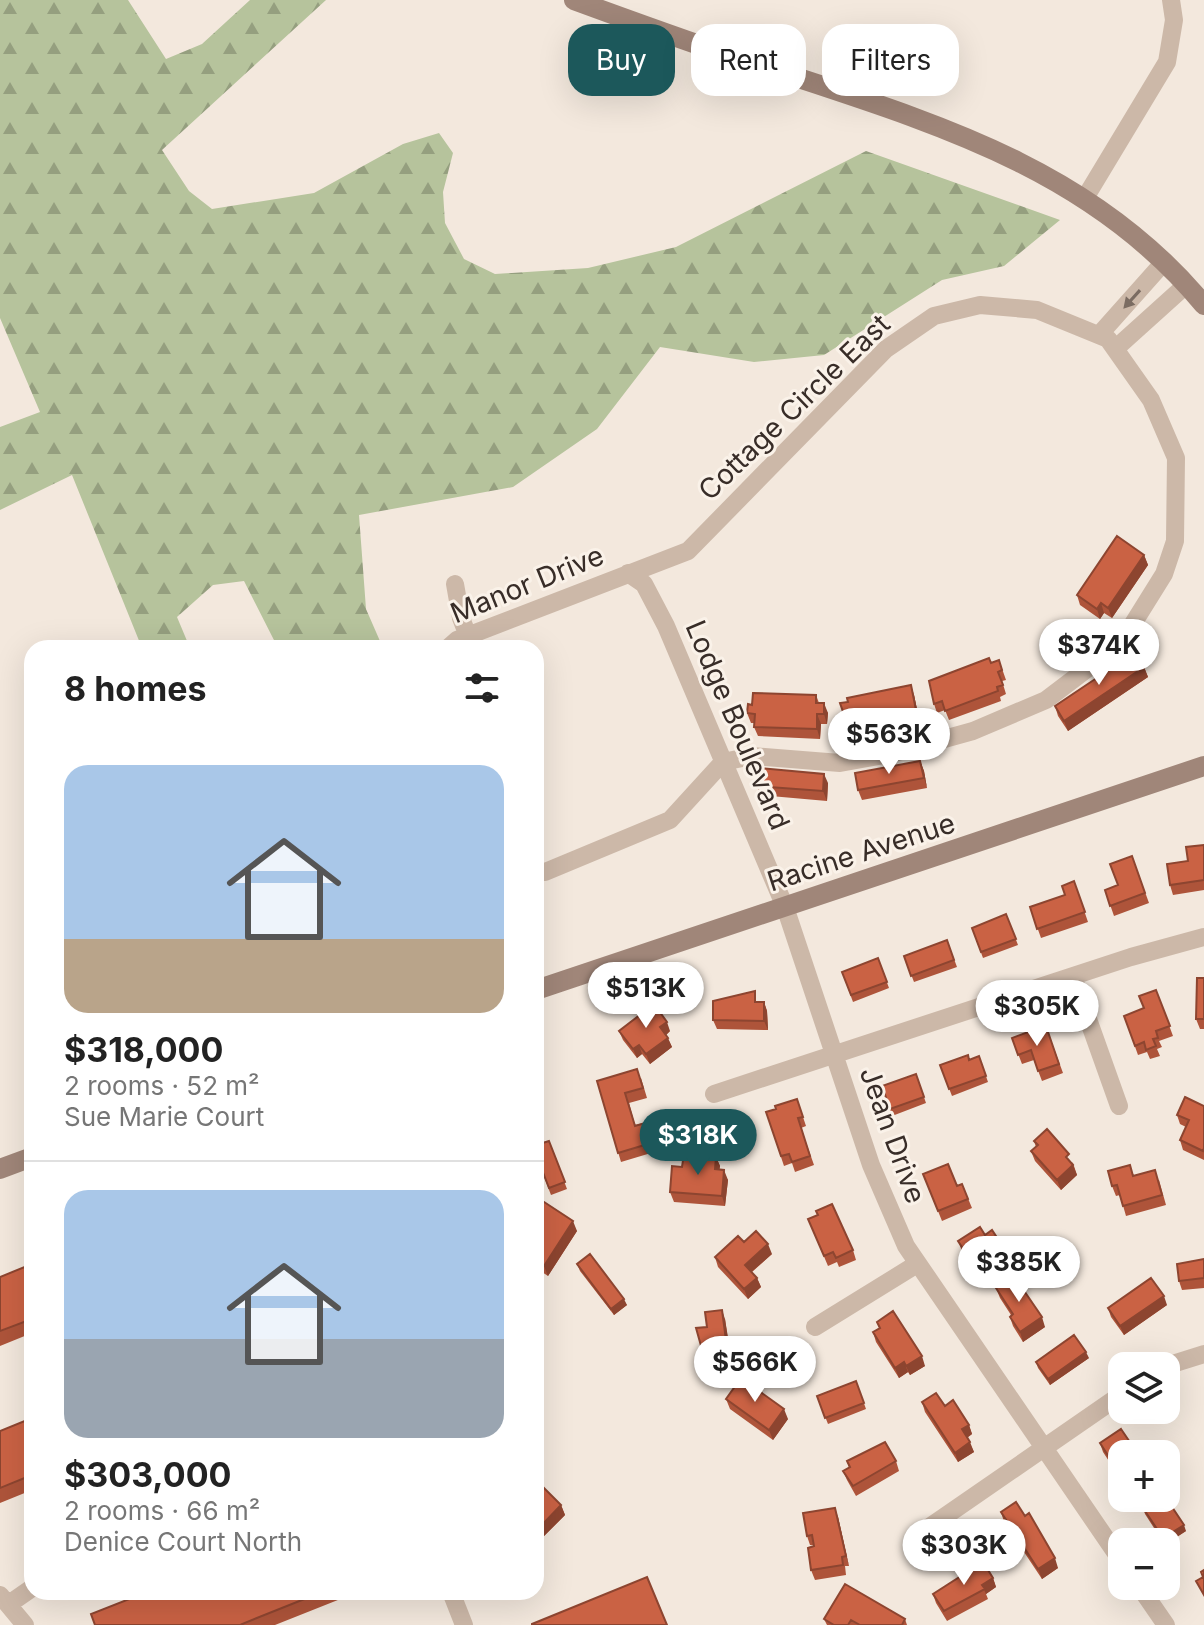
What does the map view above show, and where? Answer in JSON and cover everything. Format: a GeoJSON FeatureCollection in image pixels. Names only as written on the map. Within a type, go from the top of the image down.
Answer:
{"type":"FeatureCollection","features":[{"type":"Feature","properties":{"kind":"main road"},"geometry":{"type":"LineString","coordinates":[[574,0],[945,128],[1023,161],[1085,198],[1164,262],[1204,305]]}},
{"type":"Feature","properties":{"kind":"main road","name":"Racine Avenue"},"geometry":{"type":"LineString","coordinates":[[544,987],[1204,766]]}},
{"type":"Feature","properties":{"kind":"main road"},"geometry":{"type":"LineString","coordinates":[[0,1169],[24,1160]]}},
{"type":"Feature","properties":{"kind":"street"},"geometry":{"type":"LineString","coordinates":[[1085,198],[1167,62],[1174,20],[1171,0]]}},
{"type":"Feature","properties":{"kind":"street"},"geometry":{"type":"LineString","coordinates":[[1108,341],[1164,262]]}},
{"type":"Feature","properties":{"kind":"street"},"geometry":{"type":"LineString","coordinates":[[1108,341],[1186,285]]}},
{"type":"Feature","properties":{"kind":"street","name":"Cottage Circle East"},"geometry":{"type":"LineString","coordinates":[[628,573],[688,551],[886,349],[934,316],[980,305],[1037,310],[1108,341]]}},
{"type":"Feature","properties":{"kind":"street"},"geometry":{"type":"LineString","coordinates":[[544,872],[670,820],[723,762],[752,756],[840,763],[973,731],[1046,700],[1121,643],[1164,574],[1175,541],[1176,458],[1151,400],[1108,341]]}},
{"type":"Feature","properties":{"kind":"street","name":"Manor Drive"},"geometry":{"type":"LineString","coordinates":[[461,640],[628,573]]}},
{"type":"Feature","properties":{"kind":"street","name":"Lodge Boulevard"},"geometry":{"type":"LineString","coordinates":[[628,573],[644,584],[666,626],[785,907]]}},
{"type":"Feature","properties":{"kind":"street"},"geometry":{"type":"LineString","coordinates":[[455,584],[461,618],[468,636]]}},
{"type":"Feature","properties":{"kind":"street","name":"Jean Drive"},"geometry":{"type":"LineString","coordinates":[[785,907],[885,1202],[917,1264],[1108,1541]]}},
{"type":"Feature","properties":{"kind":"street"},"geometry":{"type":"LineString","coordinates":[[714,1094],[1204,937]]}},
{"type":"Feature","properties":{"kind":"street"},"geometry":{"type":"LineString","coordinates":[[1073,977],[1119,1106]]}},
{"type":"Feature","properties":{"kind":"street"},"geometry":{"type":"LineString","coordinates":[[815,1327],[917,1264]]}},
{"type":"Feature","properties":{"kind":"street"},"geometry":{"type":"LineString","coordinates":[[1180,1362],[1204,1354]]}},
{"type":"Feature","properties":{"kind":"street"},"geometry":{"type":"LineString","coordinates":[[915,1537],[1108,1403]]}},
{"type":"Feature","properties":{"kind":"street"},"geometry":{"type":"LineString","coordinates":[[24,1591],[4,1600],[25,1625]]}},
{"type":"Feature","properties":{"kind":"street"},"geometry":{"type":"LineString","coordinates":[[454,1600],[464,1625]]}},
{"type":"Feature","properties":{"kind":"street"},"geometry":{"type":"LineString","coordinates":[[1149,1600],[1166,1625]]}},
{"type":"Feature","properties":{"kind":"green space"},"geometry":{"type":"Polygon","coordinates":[[[0,0],[128,0],[166,59],[202,44],[250,0],[326,0],[162,150],[189,191],[212,209],[314,193],[403,144],[439,133],[453,153],[443,192],[445,223],[464,259],[495,274],[588,268],[676,247],[866,151],[1060,220],[1004,266],[942,280],[824,355],[754,362],[660,347],[597,429],[513,487],[359,515],[366,609],[380,640],[274,640],[244,581],[213,585],[177,617],[187,640],[139,640],[72,475],[0,510],[0,427],[40,412],[0,318],[0,0]]]}},
{"type":"Feature","properties":{"kind":"building"},"geometry":{"type":"Polygon","coordinates":[[[1117,536],[1144,555],[1108,608],[1101,603],[1097,609],[1077,595],[1117,536]]]}},
{"type":"Feature","properties":{"kind":"building"},"geometry":{"type":"Polygon","coordinates":[[[1134,653],[1144,667],[1064,721],[1055,706],[1134,653]]]}},
{"type":"Feature","properties":{"kind":"building"},"geometry":{"type":"Polygon","coordinates":[[[989,658],[991,663],[999,660],[1002,670],[998,672],[1003,685],[997,687],[998,691],[945,711],[942,701],[934,704],[929,681],[989,658]]]}},
{"type":"Feature","properties":{"kind":"building"},"geometry":{"type":"Polygon","coordinates":[[[911,685],[916,710],[909,711],[911,719],[850,732],[840,703],[848,702],[847,698],[911,685]]]}},
{"type":"Feature","properties":{"kind":"building"},"geometry":{"type":"Polygon","coordinates":[[[753,693],[816,695],[816,703],[824,703],[824,714],[817,714],[817,729],[754,727],[755,714],[747,713],[748,704],[752,705],[753,693]]]}},
{"type":"Feature","properties":{"kind":"building"},"geometry":{"type":"Polygon","coordinates":[[[920,761],[924,778],[858,790],[855,773],[920,761]]]}},
{"type":"Feature","properties":{"kind":"building"},"geometry":{"type":"Polygon","coordinates":[[[758,768],[824,774],[823,791],[757,786],[758,768]]]}},
{"type":"Feature","properties":{"kind":"building"},"geometry":{"type":"Polygon","coordinates":[[[1204,845],[1204,880],[1170,885],[1167,864],[1188,861],[1186,847],[1204,845]]]}},
{"type":"Feature","properties":{"kind":"building"},"geometry":{"type":"Polygon","coordinates":[[[1132,856],[1145,893],[1110,906],[1105,890],[1118,885],[1110,864],[1132,856]]]}},
{"type":"Feature","properties":{"kind":"building"},"geometry":{"type":"Polygon","coordinates":[[[1074,881],[1085,912],[1037,929],[1030,907],[1065,895],[1062,886],[1074,881]]]}},
{"type":"Feature","properties":{"kind":"building"},"geometry":{"type":"Polygon","coordinates":[[[1006,914],[1016,939],[981,952],[972,928],[1006,914]]]}},
{"type":"Feature","properties":{"kind":"building"},"geometry":{"type":"Polygon","coordinates":[[[947,940],[954,960],[911,976],[904,956],[947,940]]]}},
{"type":"Feature","properties":{"kind":"building"},"geometry":{"type":"Polygon","coordinates":[[[878,958],[887,982],[851,995],[842,972],[878,958]]]}},
{"type":"Feature","properties":{"kind":"building"},"geometry":{"type":"Polygon","coordinates":[[[1197,978],[1204,978],[1204,1019],[1196,1019],[1197,978]]]}},
{"type":"Feature","properties":{"kind":"building"},"geometry":{"type":"Polygon","coordinates":[[[1156,990],[1170,1026],[1156,1031],[1158,1038],[1153,1039],[1156,1046],[1146,1050],[1144,1042],[1135,1046],[1124,1016],[1144,1008],[1139,996],[1156,990]]]}},
{"type":"Feature","properties":{"kind":"building"},"geometry":{"type":"Polygon","coordinates":[[[755,991],[755,1002],[764,1002],[764,1021],[713,1020],[713,1001],[755,991]]]}},
{"type":"Feature","properties":{"kind":"building"},"geometry":{"type":"Polygon","coordinates":[[[654,1004],[667,1022],[660,1027],[668,1038],[646,1054],[639,1045],[633,1049],[619,1031],[654,1004]]]}},
{"type":"Feature","properties":{"kind":"building"},"geometry":{"type":"Polygon","coordinates":[[[1039,1028],[1040,1032],[1047,1029],[1059,1064],[1038,1071],[1031,1050],[1018,1055],[1012,1038],[1039,1028]]]}},
{"type":"Feature","properties":{"kind":"building"},"geometry":{"type":"Polygon","coordinates":[[[968,1055],[969,1060],[979,1056],[986,1076],[949,1089],[940,1065],[968,1055]]]}},
{"type":"Feature","properties":{"kind":"building"},"geometry":{"type":"Polygon","coordinates":[[[637,1069],[643,1088],[625,1093],[635,1126],[652,1121],[658,1141],[618,1153],[597,1081],[637,1069]]]}},
{"type":"Feature","properties":{"kind":"building"},"geometry":{"type":"Polygon","coordinates":[[[916,1074],[924,1097],[890,1109],[882,1086],[916,1074]]]}},
{"type":"Feature","properties":{"kind":"building"},"geometry":{"type":"Polygon","coordinates":[[[1185,1097],[1204,1106],[1203,1151],[1180,1140],[1189,1120],[1177,1115],[1185,1097]]]}},
{"type":"Feature","properties":{"kind":"building"},"geometry":{"type":"Polygon","coordinates":[[[797,1099],[803,1117],[798,1118],[810,1156],[792,1162],[789,1154],[781,1156],[766,1112],[797,1099]]]}},
{"type":"Feature","properties":{"kind":"building"},"geometry":{"type":"Polygon","coordinates":[[[1047,1129],[1069,1154],[1066,1157],[1073,1165],[1057,1180],[1031,1151],[1038,1145],[1034,1141],[1047,1129]]]}},
{"type":"Feature","properties":{"kind":"building"},"geometry":{"type":"Polygon","coordinates":[[[549,1141],[565,1182],[549,1188],[544,1175],[544,1143],[549,1141]]]}},
{"type":"Feature","properties":{"kind":"building"},"geometry":{"type":"Polygon","coordinates":[[[684,1154],[716,1157],[715,1169],[724,1170],[722,1196],[670,1192],[672,1166],[682,1167],[684,1154]]]}},
{"type":"Feature","properties":{"kind":"building"},"geometry":{"type":"Polygon","coordinates":[[[948,1164],[957,1186],[962,1184],[968,1199],[938,1211],[923,1174],[948,1164]]]}},
{"type":"Feature","properties":{"kind":"building"},"geometry":{"type":"Polygon","coordinates":[[[1130,1165],[1133,1176],[1155,1170],[1162,1195],[1123,1206],[1117,1185],[1112,1186],[1108,1171],[1130,1165]]]}},
{"type":"Feature","properties":{"kind":"building"},"geometry":{"type":"Polygon","coordinates":[[[544,1202],[573,1221],[544,1266],[544,1202]]]}},
{"type":"Feature","properties":{"kind":"building"},"geometry":{"type":"Polygon","coordinates":[[[832,1204],[853,1250],[836,1258],[833,1252],[824,1256],[808,1219],[818,1215],[816,1211],[832,1204]]]}},
{"type":"Feature","properties":{"kind":"building"},"geometry":{"type":"Polygon","coordinates":[[[980,1227],[985,1235],[992,1230],[1009,1256],[988,1270],[976,1250],[968,1256],[958,1241],[980,1227]]]}},
{"type":"Feature","properties":{"kind":"building"},"geometry":{"type":"Polygon","coordinates":[[[756,1231],[768,1244],[745,1265],[757,1278],[744,1289],[715,1257],[738,1236],[744,1242],[756,1231]]]}},
{"type":"Feature","properties":{"kind":"building"},"geometry":{"type":"Polygon","coordinates":[[[590,1254],[624,1299],[611,1309],[577,1264],[590,1254]]]}},
{"type":"Feature","properties":{"kind":"building"},"geometry":{"type":"Polygon","coordinates":[[[1204,1259],[1204,1278],[1179,1281],[1177,1264],[1204,1259]]]}},
{"type":"Feature","properties":{"kind":"building"},"geometry":{"type":"Polygon","coordinates":[[[24,1267],[24,1322],[0,1331],[0,1277],[24,1267]]]}},
{"type":"Feature","properties":{"kind":"building"},"geometry":{"type":"Polygon","coordinates":[[[1014,1276],[1042,1317],[1020,1332],[1010,1317],[1013,1314],[996,1288],[1014,1276]]]}},
{"type":"Feature","properties":{"kind":"building"},"geometry":{"type":"Polygon","coordinates":[[[1151,1278],[1164,1296],[1120,1326],[1108,1308],[1151,1278]]]}},
{"type":"Feature","properties":{"kind":"building"},"geometry":{"type":"Polygon","coordinates":[[[722,1310],[726,1340],[740,1338],[743,1354],[705,1360],[696,1328],[707,1327],[705,1312],[722,1310]]]}},
{"type":"Feature","properties":{"kind":"building"},"geometry":{"type":"Polygon","coordinates":[[[893,1311],[922,1356],[906,1366],[904,1362],[895,1368],[873,1332],[880,1328],[877,1322],[893,1311]]]}},
{"type":"Feature","properties":{"kind":"building"},"geometry":{"type":"Polygon","coordinates":[[[1074,1335],[1086,1352],[1048,1379],[1036,1362],[1074,1335]]]}},
{"type":"Feature","properties":{"kind":"building"},"geometry":{"type":"Polygon","coordinates":[[[741,1378],[784,1409],[769,1430],[726,1399],[741,1378]]]}},
{"type":"Feature","properties":{"kind":"building"},"geometry":{"type":"Polygon","coordinates":[[[856,1381],[864,1403],[825,1418],[817,1396],[856,1381]]]}},
{"type":"Feature","properties":{"kind":"building"},"geometry":{"type":"Polygon","coordinates":[[[936,1393],[945,1406],[953,1400],[969,1425],[962,1429],[970,1442],[955,1453],[922,1402],[936,1393]]]}},
{"type":"Feature","properties":{"kind":"building"},"geometry":{"type":"Polygon","coordinates":[[[24,1421],[24,1478],[0,1488],[0,1431],[24,1421]]]}},
{"type":"Feature","properties":{"kind":"building"},"geometry":{"type":"Polygon","coordinates":[[[1121,1429],[1128,1440],[1108,1440],[1108,1455],[1100,1443],[1121,1429]]]}},
{"type":"Feature","properties":{"kind":"building"},"geometry":{"type":"Polygon","coordinates":[[[885,1442],[896,1461],[853,1486],[843,1471],[850,1467],[847,1461],[885,1442]]]}},
{"type":"Feature","properties":{"kind":"building"},"geometry":{"type":"Polygon","coordinates":[[[544,1488],[561,1505],[544,1523],[544,1488]]]}},
{"type":"Feature","properties":{"kind":"building"},"geometry":{"type":"Polygon","coordinates":[[[1016,1502],[1025,1516],[1029,1513],[1055,1558],[1038,1569],[1001,1512],[1016,1502]]]}},
{"type":"Feature","properties":{"kind":"building"},"geometry":{"type":"Polygon","coordinates":[[[835,1508],[846,1556],[842,1557],[843,1565],[811,1570],[808,1548],[814,1546],[812,1535],[807,1536],[803,1513],[835,1508]]]}},
{"type":"Feature","properties":{"kind":"building"},"geometry":{"type":"Polygon","coordinates":[[[1146,1512],[1175,1512],[1184,1525],[1179,1528],[1156,1528],[1146,1512]]]}},
{"type":"Feature","properties":{"kind":"building"},"geometry":{"type":"Polygon","coordinates":[[[983,1562],[993,1578],[982,1585],[985,1589],[944,1611],[933,1594],[983,1562]]]}},
{"type":"Feature","properties":{"kind":"building"},"geometry":{"type":"Polygon","coordinates":[[[1204,1570],[1204,1595],[1196,1581],[1203,1577],[1201,1572],[1204,1570]]]}},
{"type":"Feature","properties":{"kind":"building"},"geometry":{"type":"Polygon","coordinates":[[[647,1577],[667,1625],[532,1625],[532,1624],[647,1577]]]}},
{"type":"Feature","properties":{"kind":"building"},"geometry":{"type":"Polygon","coordinates":[[[845,1584],[905,1619],[902,1625],[860,1625],[851,1620],[848,1625],[834,1625],[824,1619],[845,1584]]]}},
{"type":"Feature","properties":{"kind":"building"},"geometry":{"type":"Polygon","coordinates":[[[127,1600],[302,1600],[243,1625],[95,1625],[91,1614],[127,1600]]]}}]}
